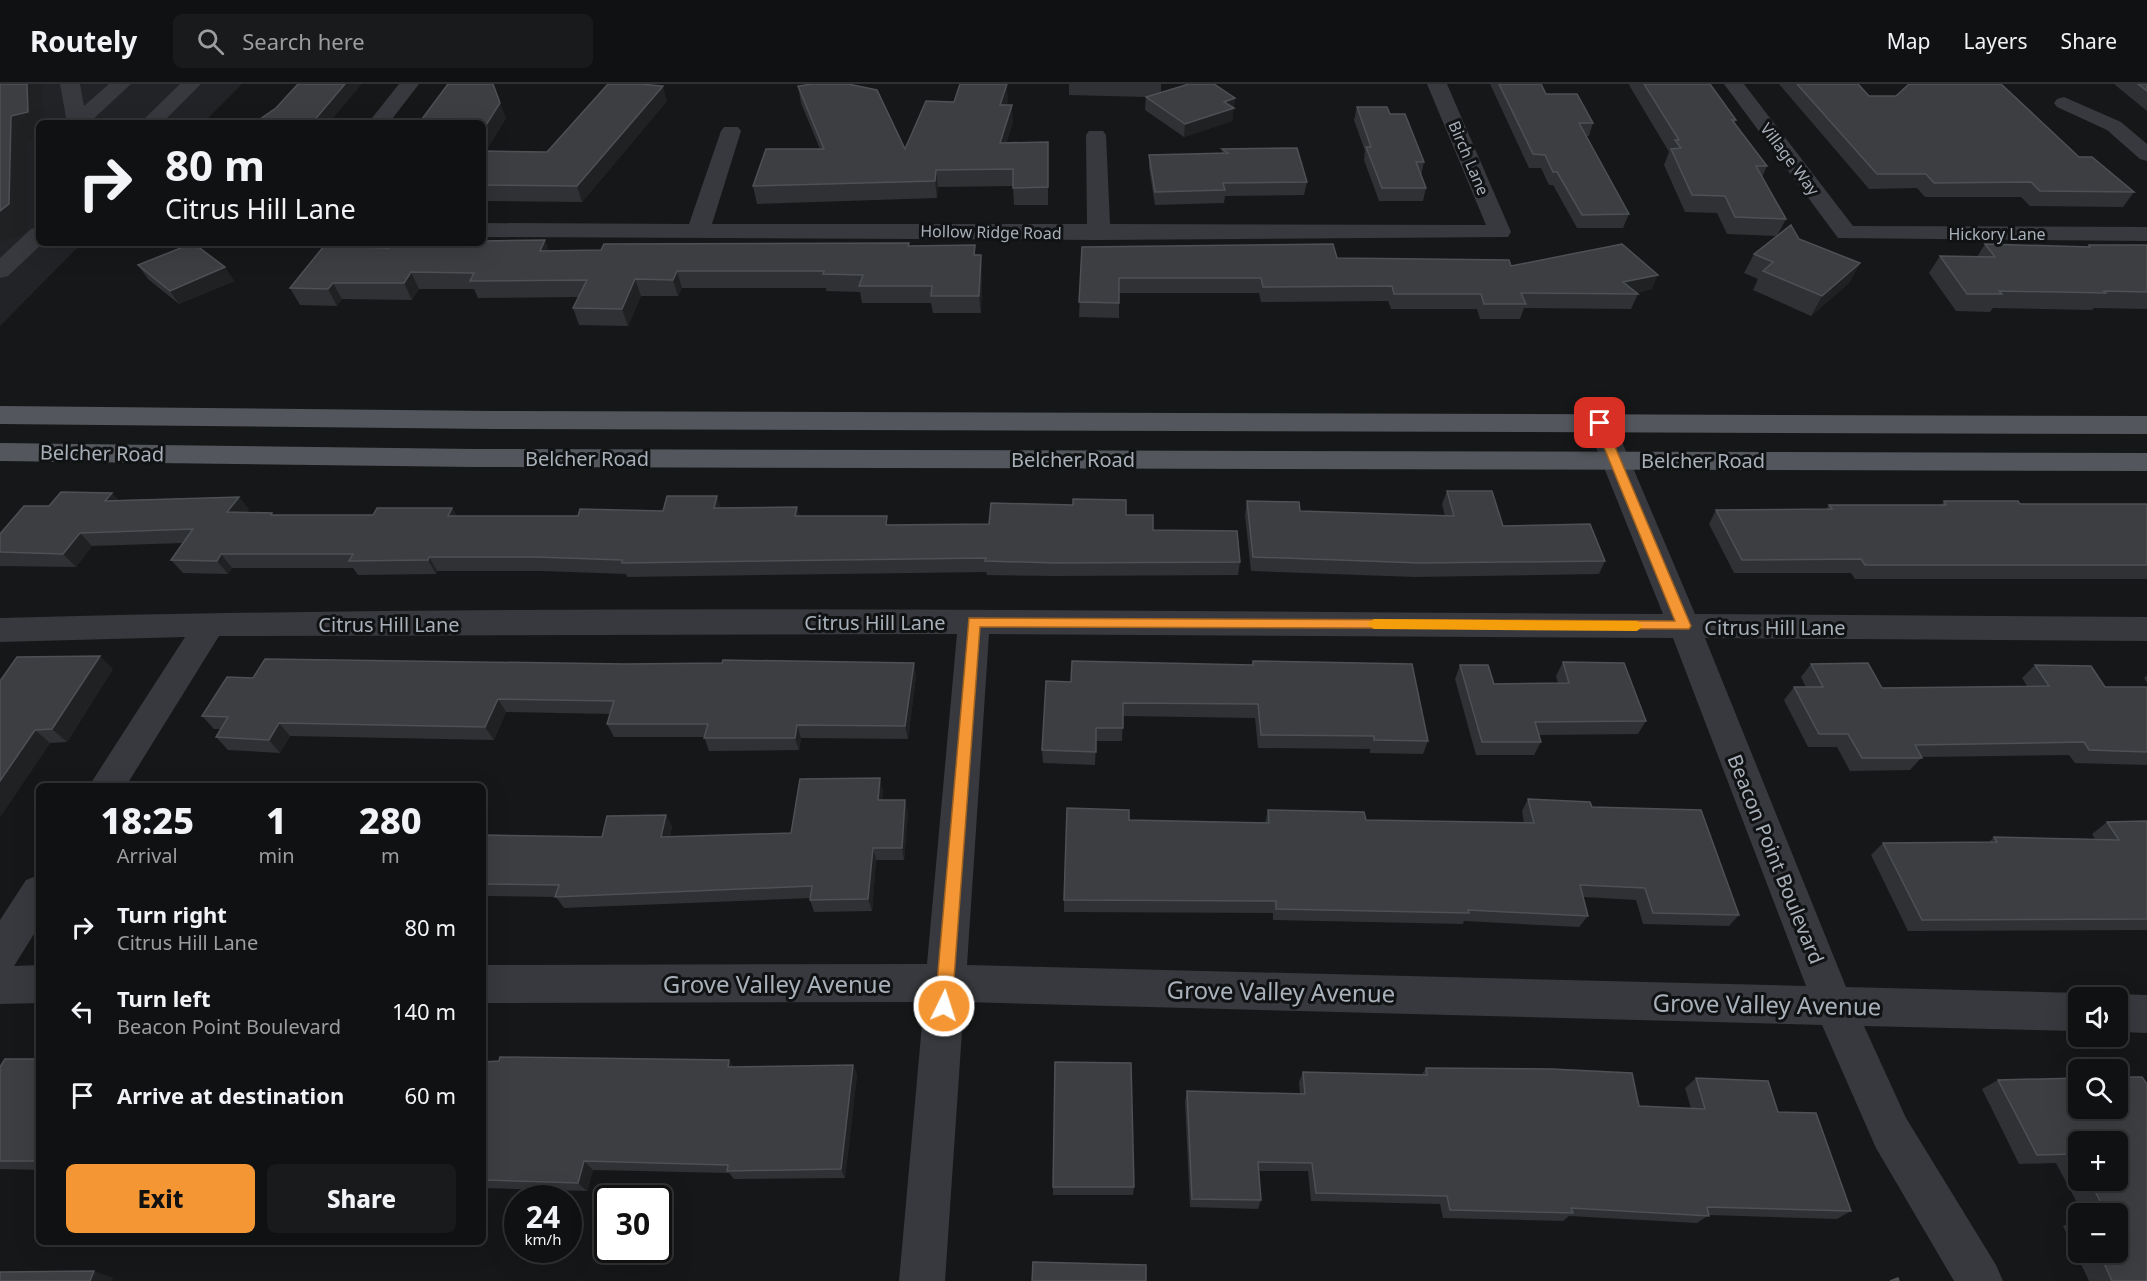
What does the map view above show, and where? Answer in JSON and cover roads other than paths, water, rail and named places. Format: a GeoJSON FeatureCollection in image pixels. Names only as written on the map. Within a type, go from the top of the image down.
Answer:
{"type":"FeatureCollection","features":[{"type":"Feature","properties":{"kind":"main road","name":"Belcher Road"},"geometry":{"type":"LineString","coordinates":[[0,415],[494,420],[2147,425]]}},
{"type":"Feature","properties":{"kind":"main road","name":"Belcher Road"},"geometry":{"type":"LineString","coordinates":[[0,452],[474,458],[2147,462]]}},
{"type":"Feature","properties":{"kind":"street"},"geometry":{"type":"LineString","coordinates":[[70,84],[76,120]]}},
{"type":"Feature","properties":{"kind":"street"},"geometry":{"type":"LineString","coordinates":[[80,120],[121,84]]}},
{"type":"Feature","properties":{"kind":"street"},"geometry":{"type":"LineString","coordinates":[[153,120],[191,84]]}},
{"type":"Feature","properties":{"kind":"street"},"geometry":{"type":"LineString","coordinates":[[380,120],[409,84]]}},
{"type":"Feature","properties":{"kind":"street","name":"Birch Lane"},"geometry":{"type":"LineString","coordinates":[[1437,84],[1500,232]]}},
{"type":"Feature","properties":{"kind":"street","name":"Village Way"},"geometry":{"type":"LineString","coordinates":[[1734,84],[1846,233]]}},
{"type":"Feature","properties":{"kind":"street"},"geometry":{"type":"LineString","coordinates":[[2064,103],[2114,126],[2147,155]]}},
{"type":"Feature","properties":{"kind":"street"},"geometry":{"type":"LineString","coordinates":[[699,229],[730,131]]}},
{"type":"Feature","properties":{"kind":"street"},"geometry":{"type":"LineString","coordinates":[[1096,135],[1099,233]]}},
{"type":"Feature","properties":{"kind":"street","name":"Hollow Ridge Road"},"geometry":{"type":"LineString","coordinates":[[486,230],[1500,232]]}},
{"type":"Feature","properties":{"kind":"street","name":"Hickory Lane"},"geometry":{"type":"LineString","coordinates":[[1846,233],[2147,234]]}},
{"type":"Feature","properties":{"kind":"street"},"geometry":{"type":"LineString","coordinates":[[0,271],[36,237]]}},
{"type":"Feature","properties":{"kind":"street","name":"Beacon Point Boulevard"},"geometry":{"type":"LineString","coordinates":[[1600,423],[1684,626],[1834,1006],[1891,1133],[1980,1281]]}},
{"type":"Feature","properties":{"kind":"street"},"geometry":{"type":"LineString","coordinates":[[922,1281],[974,622]]}},
{"type":"Feature","properties":{"kind":"street","name":"Citrus Hill Lane"},"geometry":{"type":"LineString","coordinates":[[0,630],[210,624],[974,622],[2147,629]]}},
{"type":"Feature","properties":{"kind":"street"},"geometry":{"type":"LineString","coordinates":[[109,783],[210,624]]}},
{"type":"Feature","properties":{"kind":"street"},"geometry":{"type":"LineString","coordinates":[[0,954],[36,897]]}},
{"type":"Feature","properties":{"kind":"street","name":"Grove Valley Avenue"},"geometry":{"type":"LineString","coordinates":[[486,984],[945,983],[2068,1012]]}},
{"type":"Feature","properties":{"kind":"street"},"geometry":{"type":"LineString","coordinates":[[0,985],[36,984]]}},
{"type":"Feature","properties":{"kind":"street"},"geometry":{"type":"LineString","coordinates":[[2128,1013],[2147,1014]]}}]}
